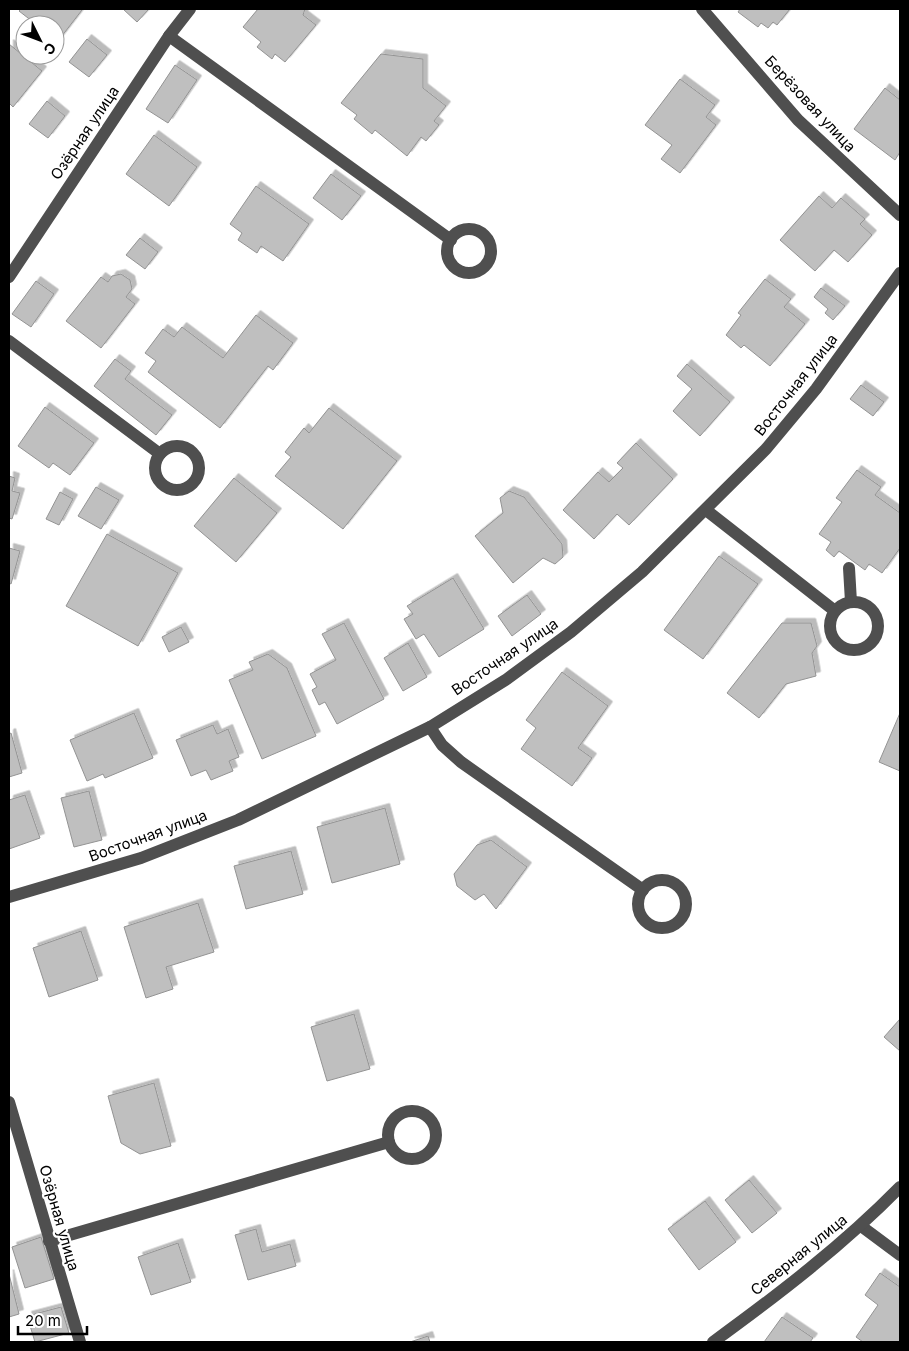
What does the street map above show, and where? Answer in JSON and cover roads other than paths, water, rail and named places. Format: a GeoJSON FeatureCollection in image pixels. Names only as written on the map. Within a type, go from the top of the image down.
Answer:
{"type":"FeatureCollection","features":[{"type":"Feature","properties":{"kind":"street","name":"Озёрная улица"},"geometry":{"type":"LineString","coordinates":[[9,277],[169,36],[190,9]]}},
{"type":"Feature","properties":{"kind":"street","name":"Берёзовая улица"},"geometry":{"type":"LineString","coordinates":[[702,9],[798,120],[900,214]]}},
{"type":"Feature","properties":{"kind":"street"},"geometry":{"type":"LineString","coordinates":[[169,36],[451,240]]}},
{"type":"Feature","properties":{"kind":"street","name":"Восточная улица"},"geometry":{"type":"LineString","coordinates":[[9,897],[141,858],[238,820],[430,727],[507,679],[571,632],[642,572],[766,449],[816,389],[900,274]]}},
{"type":"Feature","properties":{"kind":"street"},"geometry":{"type":"LineString","coordinates":[[9,341],[160,454]]}},
{"type":"Feature","properties":{"kind":"street"},"geometry":{"type":"LineString","coordinates":[[706,510],[835,611]]}},
{"type":"Feature","properties":{"kind":"street"},"geometry":{"type":"LineString","coordinates":[[849,568],[851,602]]}},
{"type":"Feature","properties":{"kind":"street"},"geometry":{"type":"LineString","coordinates":[[851,602],[861,602],[869,606],[875,613],[878,632],[874,640],[867,647],[858,650],[848,650],[840,646],[830,629],[835,611],[842,605],[851,602]]}},
{"type":"Feature","properties":{"kind":"street"},"geometry":{"type":"LineString","coordinates":[[430,727],[442,745],[461,762],[643,890]]}},
{"type":"Feature","properties":{"kind":"street","name":"Озёрная улица"},"geometry":{"type":"LineString","coordinates":[[9,1102],[80,1342]]}},
{"type":"Feature","properties":{"kind":"street"},"geometry":{"type":"LineString","coordinates":[[49,1241],[389,1142]]}},
{"type":"Feature","properties":{"kind":"street","name":"Северная улица"},"geometry":{"type":"LineString","coordinates":[[713,1342],[775,1297],[861,1226],[900,1187]]}},
{"type":"Feature","properties":{"kind":"street"},"geometry":{"type":"LineString","coordinates":[[861,1226],[900,1254]]}}]}
